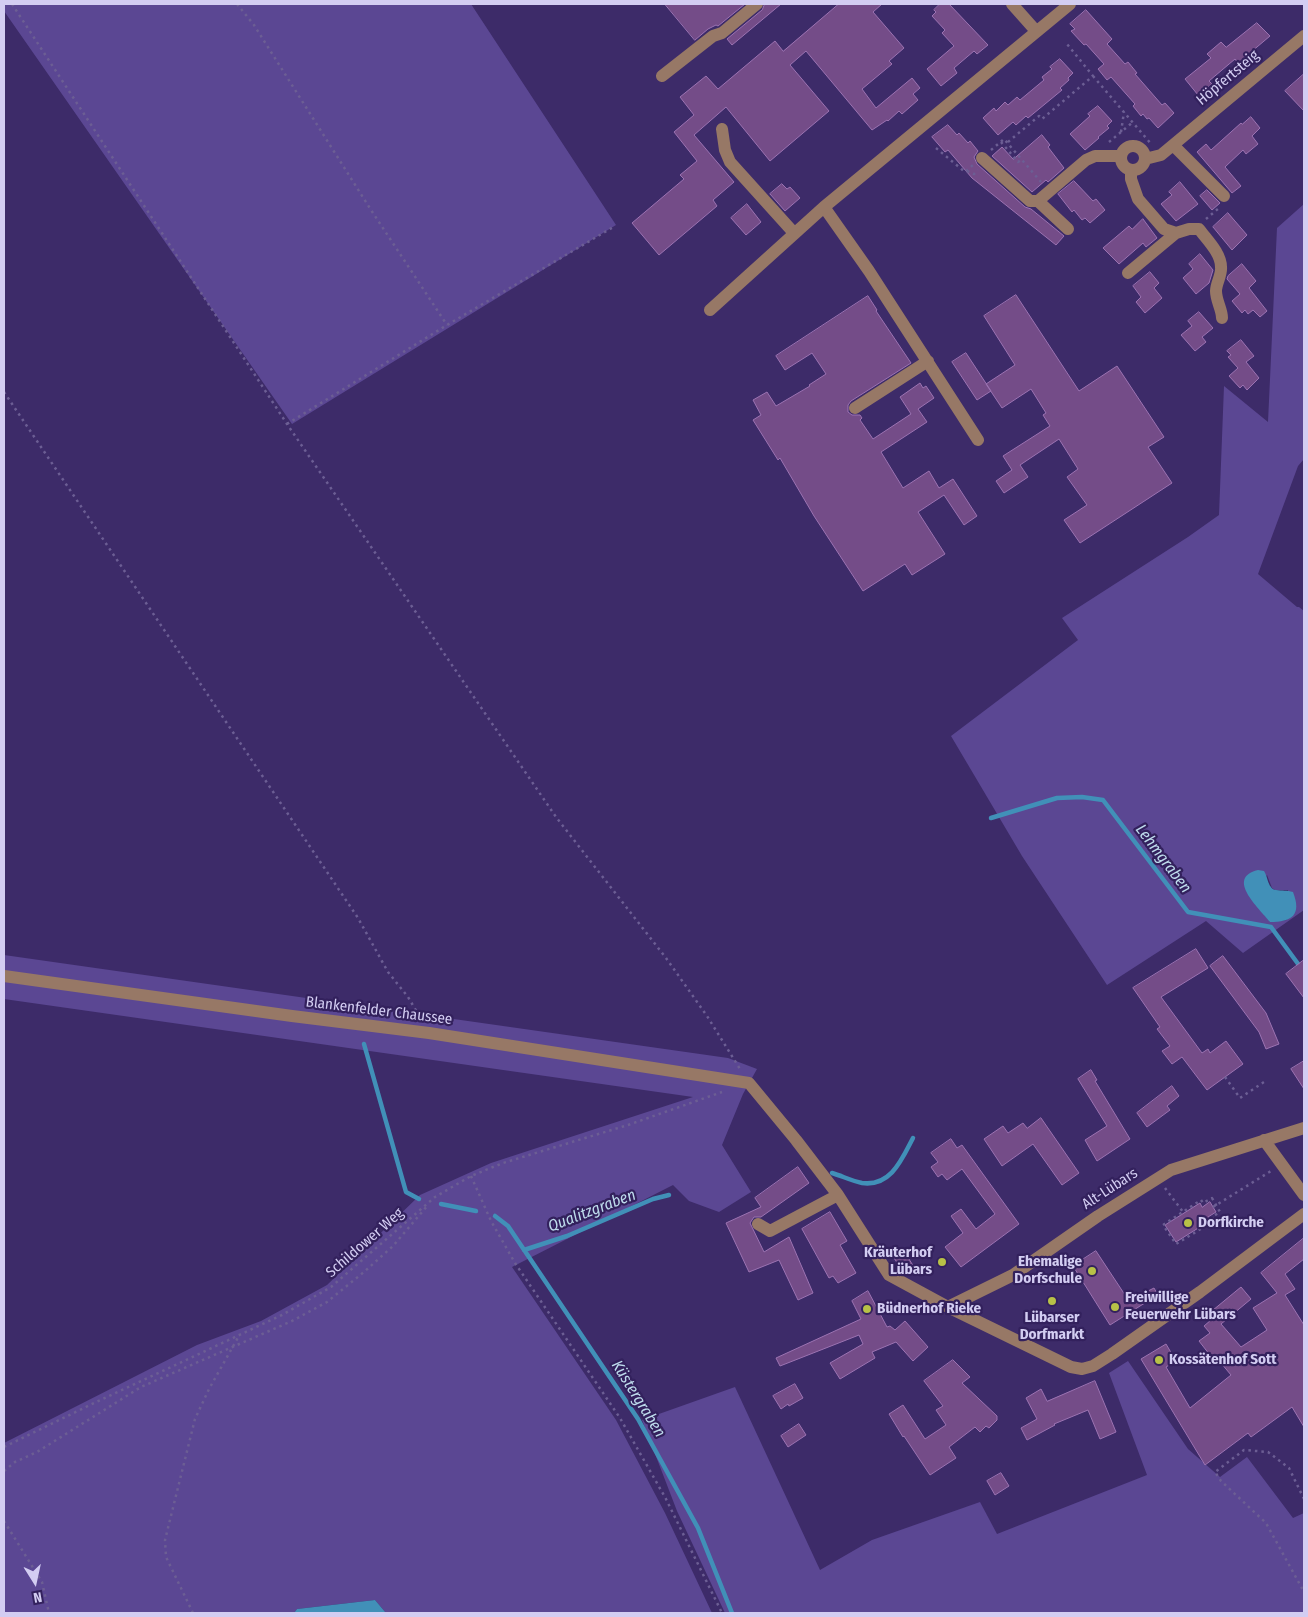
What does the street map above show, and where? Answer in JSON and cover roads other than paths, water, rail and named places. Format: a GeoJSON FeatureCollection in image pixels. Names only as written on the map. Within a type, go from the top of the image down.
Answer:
{"type":"FeatureCollection","features":[{"type":"Feature","properties":{"kind":"street"},"geometry":{"type":"LineString","coordinates":[[662,76],[713,36],[722,33],[757,4]]}},
{"type":"Feature","properties":{"kind":"street"},"geometry":{"type":"LineString","coordinates":[[1012,4],[1036,32]]}},
{"type":"Feature","properties":{"kind":"street"},"geometry":{"type":"LineString","coordinates":[[710,310],[824,207],[1070,4]]}},
{"type":"Feature","properties":{"kind":"street","name":"Höpfertsteig"},"geometry":{"type":"LineString","coordinates":[[1145,159],[1161,155],[1173,146],[1304,36]]}},
{"type":"Feature","properties":{"kind":"street"},"geometry":{"type":"LineString","coordinates":[[722,129],[725,150],[730,162],[794,233]]}},
{"type":"Feature","properties":{"kind":"street"},"geometry":{"type":"LineString","coordinates":[[1133,146],[1140,148],[1145,155],[1145,159],[1142,167],[1131,170],[1127,169],[1122,163],[1121,156],[1125,149],[1133,146]]}},
{"type":"Feature","properties":{"kind":"street"},"geometry":{"type":"LineString","coordinates":[[1173,146],[1224,200]]}},
{"type":"Feature","properties":{"kind":"street"},"geometry":{"type":"LineString","coordinates":[[982,158],[1030,201],[1038,201],[1086,160],[1095,156],[1121,156]]}},
{"type":"Feature","properties":{"kind":"street"},"geometry":{"type":"LineString","coordinates":[[1131,170],[1131,179],[1138,199],[1164,229],[1176,233]]}},
{"type":"Feature","properties":{"kind":"street"},"geometry":{"type":"LineString","coordinates":[[1038,201],[1068,229]]}},
{"type":"Feature","properties":{"kind":"street"},"geometry":{"type":"LineString","coordinates":[[824,207],[870,272],[978,440]]}},
{"type":"Feature","properties":{"kind":"street"},"geometry":{"type":"LineString","coordinates":[[1128,273],[1176,233],[1189,229],[1199,230],[1218,254],[1221,263],[1222,268],[1216,292],[1218,305],[1222,311],[1222,318]]}},
{"type":"Feature","properties":{"kind":"street"},"geometry":{"type":"LineString","coordinates":[[855,408],[928,361]]}},
{"type":"Feature","properties":{"kind":"street","name":"Blankenfelder Chaussee"},"geometry":{"type":"LineString","coordinates":[[4,976],[429,1033],[749,1083],[838,1195]]}},
{"type":"Feature","properties":{"kind":"street","name":"Alt-Lübars"},"geometry":{"type":"LineString","coordinates":[[948,1307],[1013,1275],[1098,1216],[1171,1170],[1304,1128]]}},
{"type":"Feature","properties":{"kind":"street"},"geometry":{"type":"LineString","coordinates":[[1264,1140],[1304,1195]]}},
{"type":"Feature","properties":{"kind":"street"},"geometry":{"type":"LineString","coordinates":[[758,1224],[770,1231],[838,1195],[889,1275],[948,1307],[1071,1367],[1082,1369],[1093,1366],[1187,1302],[1304,1214]]}},
{"type":"Feature","properties":{"kind":"water"},"geometry":{"type":"Polygon","coordinates":[[[1258,870],[1264,871],[1273,889],[1293,892],[1296,906],[1293,916],[1289,919],[1270,922],[1253,902],[1244,886],[1244,880],[1249,874],[1258,870]]]}},
{"type":"Feature","properties":{"kind":"water"},"geometry":{"type":"Polygon","coordinates":[[[375,1600],[386,1613],[294,1613],[297,1609],[375,1600]]]}},
{"type":"Feature","properties":{"kind":"waterway","name":"Lehmgraben"},"geometry":{"type":"LineString","coordinates":[[991,818],[1057,798],[1082,797],[1103,800],[1188,912],[1271,927],[1304,972]]}},
{"type":"Feature","properties":{"kind":"waterway","name":"Küstergraben"},"geometry":{"type":"LineString","coordinates":[[364,1044],[406,1192],[419,1199]]}},
{"type":"Feature","properties":{"kind":"waterway","name":"Qualitzgraben"},"geometry":{"type":"LineString","coordinates":[[832,1173],[862,1183],[881,1181],[900,1163],[913,1138]]}},
{"type":"Feature","properties":{"kind":"waterway","name":"Qualitzgraben"},"geometry":{"type":"LineString","coordinates":[[524,1250],[567,1236],[653,1199],[669,1195]]}},
{"type":"Feature","properties":{"kind":"waterway","name":"Küstergraben"},"geometry":{"type":"LineString","coordinates":[[441,1204],[476,1211]]}},
{"type":"Feature","properties":{"kind":"waterway","name":"Küstergraben"},"geometry":{"type":"LineString","coordinates":[[495,1216],[508,1226],[638,1419],[698,1528],[732,1613]]}},
{"type":"Feature","properties":{"kind":"place","name":"Dorfkirche"},"geometry":{"type":"Point","coordinates":[1188,1223]}},
{"type":"Feature","properties":{"kind":"place","name":"Kräuterhof Lübars"},"geometry":{"type":"Point","coordinates":[942,1262]}},
{"type":"Feature","properties":{"kind":"place","name":"Ehemalige Dorfschule"},"geometry":{"type":"Point","coordinates":[1092,1271]}},
{"type":"Feature","properties":{"kind":"place","name":"Lübarser Dorfmarkt"},"geometry":{"type":"Point","coordinates":[1052,1301]}},
{"type":"Feature","properties":{"kind":"place","name":"Freiwillige Feuerwehr Lübars"},"geometry":{"type":"Point","coordinates":[1115,1307]}},
{"type":"Feature","properties":{"kind":"place","name":"Büdnerhof Rieke"},"geometry":{"type":"Point","coordinates":[867,1309]}},
{"type":"Feature","properties":{"kind":"place","name":"Kossätenhof Sott"},"geometry":{"type":"Point","coordinates":[1159,1360]}}]}
